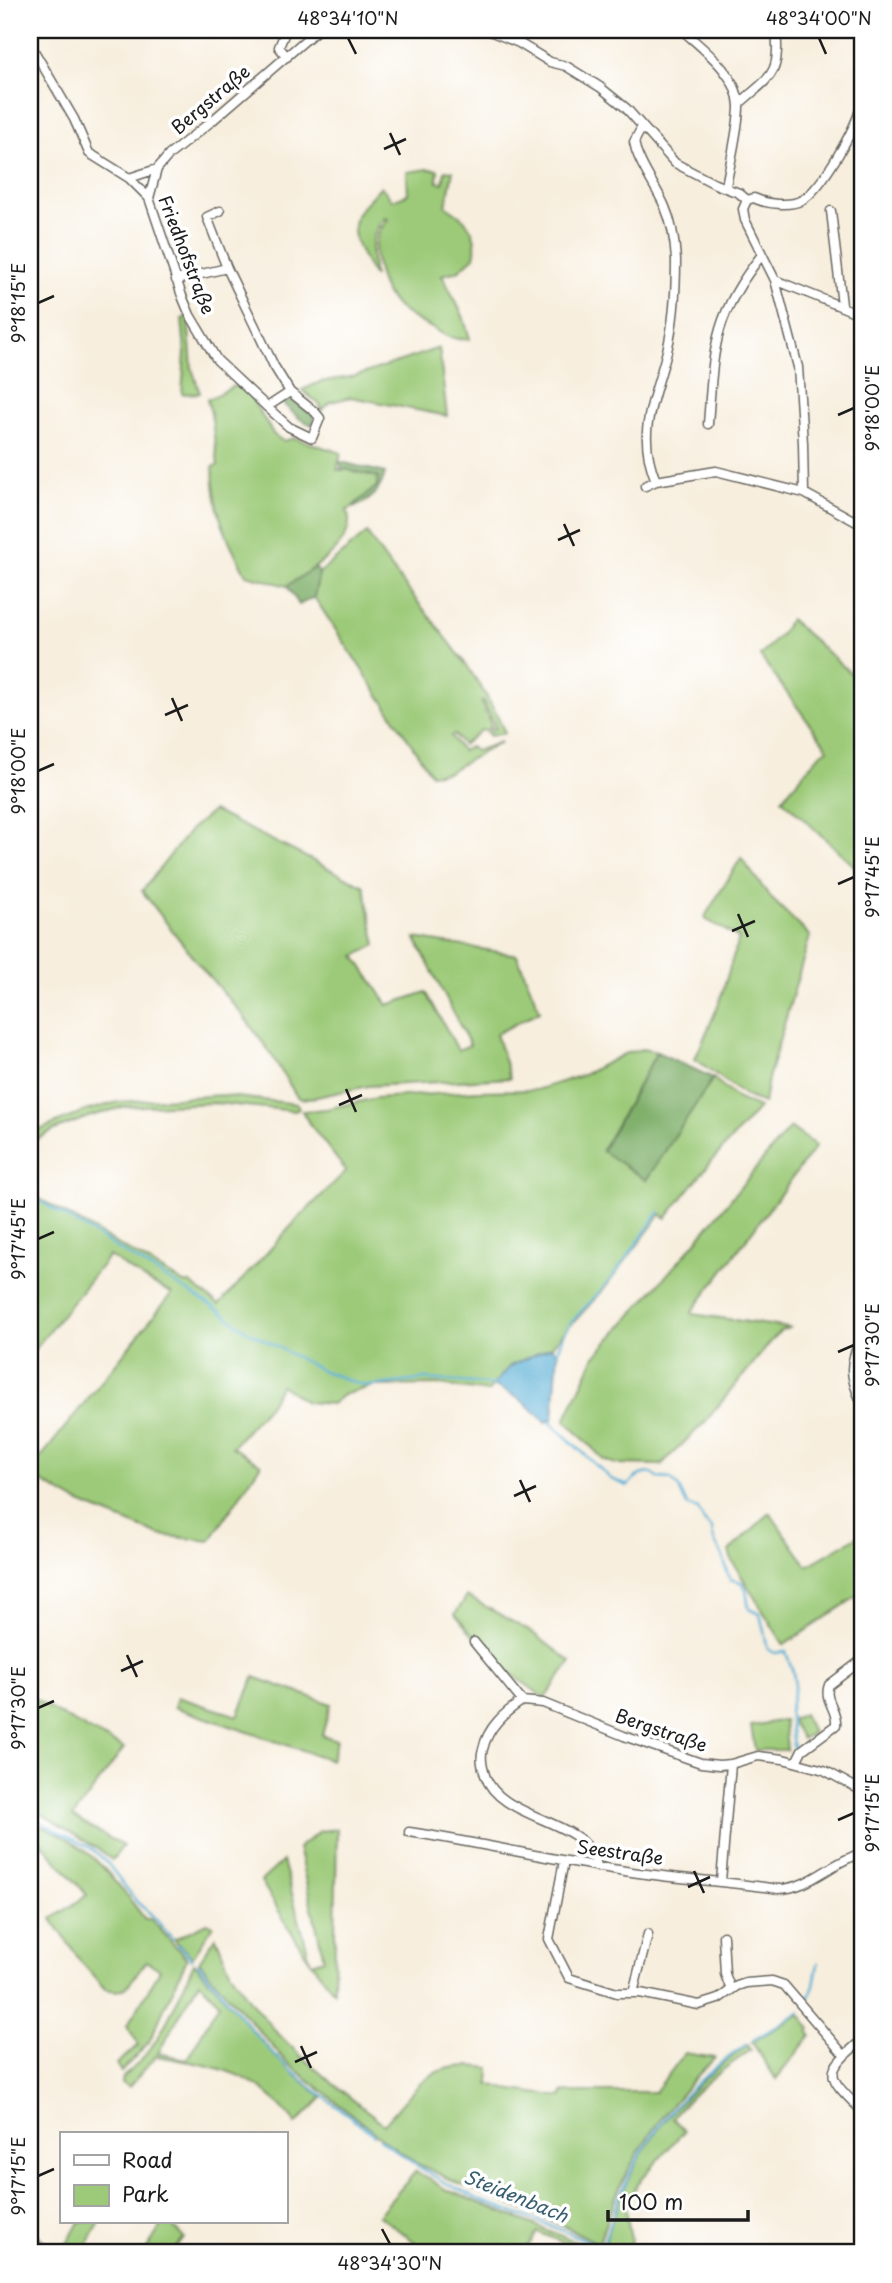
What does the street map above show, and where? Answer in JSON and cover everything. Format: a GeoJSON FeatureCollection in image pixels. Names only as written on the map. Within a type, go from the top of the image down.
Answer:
{"type":"FeatureCollection","features":[{"type":"Feature","properties":{"kind":"street"},"geometry":{"type":"LineString","coordinates":[[286,30],[279,47],[287,57]]}},
{"type":"Feature","properties":{"kind":"street","name":"Bergstraße"},"geometry":{"type":"LineString","coordinates":[[129,178],[157,169],[169,155],[214,120],[317,30]]}},
{"type":"Feature","properties":{"kind":"street"},"geometry":{"type":"LineString","coordinates":[[487,30],[519,43],[550,62],[566,66],[600,87],[621,103],[675,163],[715,184],[739,192],[747,200]]}},
{"type":"Feature","properties":{"kind":"street"},"geometry":{"type":"LineString","coordinates":[[682,30],[718,63],[732,83],[739,104],[726,186]]}},
{"type":"Feature","properties":{"kind":"street"},"geometry":{"type":"LineString","coordinates":[[739,104],[772,75],[778,50],[776,30]]}},
{"type":"Feature","properties":{"kind":"street","name":"Friedhofstraße"},"geometry":{"type":"LineString","coordinates":[[30,44],[74,119],[89,153],[129,178],[149,198],[190,316],[216,360],[289,427],[312,438],[320,418],[290,392],[274,366],[227,268],[207,217],[220,211]]}},
{"type":"Feature","properties":{"kind":"street"},"geometry":{"type":"LineString","coordinates":[[747,200],[754,198],[790,204],[809,195],[838,155],[858,118],[862,103]]}},
{"type":"Feature","properties":{"kind":"street"},"geometry":{"type":"LineString","coordinates":[[642,127],[634,142],[636,150],[665,207],[676,262],[674,305],[667,351],[652,396],[645,440],[650,467],[656,481]]}},
{"type":"Feature","properties":{"kind":"street"},"geometry":{"type":"LineString","coordinates":[[149,198],[157,169]]}},
{"type":"Feature","properties":{"kind":"street"},"geometry":{"type":"LineString","coordinates":[[747,200],[743,209],[745,220],[775,280],[798,368],[804,493]]}},
{"type":"Feature","properties":{"kind":"street"},"geometry":{"type":"LineString","coordinates":[[831,211],[842,305]]}},
{"type":"Feature","properties":{"kind":"street"},"geometry":{"type":"LineString","coordinates":[[708,424],[714,351],[722,319],[739,284],[761,256]]}},
{"type":"Feature","properties":{"kind":"street"},"geometry":{"type":"LineString","coordinates":[[176,279],[227,268]]}},
{"type":"Feature","properties":{"kind":"street"},"geometry":{"type":"LineString","coordinates":[[775,280],[862,314]]}},
{"type":"Feature","properties":{"kind":"street"},"geometry":{"type":"LineString","coordinates":[[267,407],[290,392]]}},
{"type":"Feature","properties":{"kind":"street"},"geometry":{"type":"LineString","coordinates":[[645,486],[656,481],[716,471],[804,493],[862,525]]}},
{"type":"Feature","properties":{"kind":"street"},"geometry":{"type":"LineString","coordinates":[[862,1338],[852,1371],[854,1384],[862,1401]]}},
{"type":"Feature","properties":{"kind":"street"},"geometry":{"type":"LineString","coordinates":[[474,1642],[522,1701],[497,1721],[486,1736],[481,1756],[486,1780],[506,1802],[575,1836],[596,1860],[597,1867]]}},
{"type":"Feature","properties":{"kind":"street"},"geometry":{"type":"LineString","coordinates":[[796,1762],[802,1750],[836,1725],[836,1715],[827,1697],[829,1685],[862,1660]]}},
{"type":"Feature","properties":{"kind":"street","name":"Bergstraße"},"geometry":{"type":"LineString","coordinates":[[522,1701],[542,1703],[682,1757],[719,1765],[758,1756],[796,1762],[824,1770],[862,1791]]}},
{"type":"Feature","properties":{"kind":"street"},"geometry":{"type":"LineString","coordinates":[[721,1881],[731,1764]]}},
{"type":"Feature","properties":{"kind":"street","name":"Seestraße"},"geometry":{"type":"LineString","coordinates":[[409,1832],[485,1844],[597,1867],[788,1889],[862,1853]]}},
{"type":"Feature","properties":{"kind":"street"},"geometry":{"type":"LineString","coordinates":[[579,1864],[585,1845]]}},
{"type":"Feature","properties":{"kind":"street"},"geometry":{"type":"LineString","coordinates":[[564,1861],[549,1939],[572,1980],[622,1994],[633,1993],[699,2005],[718,1999],[746,1983],[778,1982],[784,1985],[844,2055]]}},
{"type":"Feature","properties":{"kind":"street"},"geometry":{"type":"LineString","coordinates":[[633,1993],[648,1934]]}},
{"type":"Feature","properties":{"kind":"street"},"geometry":{"type":"LineString","coordinates":[[723,1936],[725,1974],[731,1990]]}},
{"type":"Feature","properties":{"kind":"street"},"geometry":{"type":"LineString","coordinates":[[862,2040],[844,2055],[834,2067],[833,2074],[841,2090],[862,2111]]}},
{"type":"Feature","properties":{"kind":"green space"},"geometry":{"type":"Polygon","coordinates":[[[438,170],[437,182],[443,183],[445,170],[453,171],[446,206],[465,221],[475,240],[474,257],[458,271],[442,275],[463,316],[470,339],[449,337],[408,315],[392,302],[378,273],[375,249],[378,234],[388,220],[386,217],[374,238],[374,277],[362,256],[354,232],[356,217],[381,186],[392,200],[408,194],[407,172],[438,170]]]}},
{"type":"Feature","properties":{"kind":"green space"},"geometry":{"type":"Polygon","coordinates":[[[188,316],[192,368],[200,393],[182,394],[185,352],[182,319],[188,316]]]}},
{"type":"Feature","properties":{"kind":"green space"},"geometry":{"type":"Polygon","coordinates":[[[439,348],[447,416],[351,397],[331,402],[321,411],[321,406],[302,390],[320,382],[356,376],[439,348]]]}},
{"type":"Feature","properties":{"kind":"green space"},"geometry":{"type":"Polygon","coordinates":[[[236,385],[248,393],[274,435],[283,441],[295,438],[341,453],[337,470],[345,469],[378,477],[377,486],[355,507],[347,510],[349,522],[340,545],[320,564],[287,586],[246,575],[218,511],[213,467],[218,465],[207,400],[236,385]]]}},
{"type":"Feature","properties":{"kind":"green space"},"geometry":{"type":"Polygon","coordinates":[[[289,399],[313,415],[312,425],[300,419],[281,402],[289,399]]]}},
{"type":"Feature","properties":{"kind":"green space"},"geometry":{"type":"Polygon","coordinates":[[[341,462],[385,473],[381,485],[366,502],[353,506],[377,486],[378,477],[341,470],[341,462]]]}},
{"type":"Feature","properties":{"kind":"green space"},"geometry":{"type":"Polygon","coordinates":[[[367,533],[476,679],[505,733],[490,736],[487,733],[496,728],[483,701],[481,702],[492,727],[481,730],[463,745],[454,734],[451,736],[462,751],[470,747],[476,751],[501,742],[448,772],[431,774],[314,597],[319,573],[367,533]]]}},
{"type":"Feature","properties":{"kind":"green space"},"geometry":{"type":"Polygon","coordinates":[[[315,567],[319,573],[314,597],[299,605],[287,586],[315,567]]]}},
{"type":"Feature","properties":{"kind":"green space"},"geometry":{"type":"Polygon","coordinates":[[[790,619],[862,683],[862,873],[782,799],[820,754],[828,749],[760,656],[781,634],[790,619]]]}},
{"type":"Feature","properties":{"kind":"green space"},"geometry":{"type":"Polygon","coordinates":[[[213,811],[364,886],[376,945],[355,956],[388,1005],[426,992],[458,1050],[470,1045],[415,938],[517,955],[540,1011],[496,1034],[510,1078],[368,1086],[317,1097],[297,1097],[269,1051],[241,1013],[199,965],[142,891],[191,829],[213,811]]]}},
{"type":"Feature","properties":{"kind":"green space"},"geometry":{"type":"Polygon","coordinates":[[[741,858],[771,898],[810,936],[768,1079],[764,1103],[746,1096],[695,1059],[718,1006],[739,938],[705,919],[741,858]]]}},
{"type":"Feature","properties":{"kind":"green space"},"geometry":{"type":"Polygon","coordinates":[[[642,1049],[657,1052],[602,1150],[646,1180],[713,1078],[738,1099],[759,1108],[666,1218],[661,1214],[605,1288],[551,1347],[510,1366],[488,1392],[440,1385],[373,1386],[343,1395],[332,1404],[306,1402],[281,1385],[269,1405],[232,1447],[261,1464],[210,1541],[159,1535],[75,1501],[30,1475],[30,1471],[172,1293],[149,1282],[109,1256],[30,1355],[30,1193],[184,1283],[190,1283],[219,1305],[346,1171],[302,1111],[326,1109],[376,1098],[536,1090],[583,1075],[624,1054],[642,1049]]]}},
{"type":"Feature","properties":{"kind":"green space"},"geometry":{"type":"Polygon","coordinates":[[[657,1052],[713,1078],[646,1180],[602,1151],[657,1052]]]}},
{"type":"Feature","properties":{"kind":"green space"},"geometry":{"type":"Polygon","coordinates":[[[221,1095],[297,1104],[299,1108],[296,1111],[215,1103],[123,1107],[88,1117],[30,1143],[30,1134],[85,1111],[118,1102],[221,1095]]]}},
{"type":"Feature","properties":{"kind":"green space"},"geometry":{"type":"Polygon","coordinates":[[[790,1127],[816,1146],[692,1312],[789,1328],[779,1332],[705,1422],[661,1465],[616,1464],[604,1460],[565,1420],[595,1356],[688,1251],[790,1127]]]}},
{"type":"Feature","properties":{"kind":"green space"},"geometry":{"type":"Polygon","coordinates":[[[770,1513],[807,1566],[862,1534],[862,1593],[784,1645],[732,1561],[729,1551],[770,1513]]]}},
{"type":"Feature","properties":{"kind":"green space"},"geometry":{"type":"Polygon","coordinates":[[[467,1596],[533,1633],[571,1662],[545,1698],[496,1663],[455,1614],[467,1596]]]}},
{"type":"Feature","properties":{"kind":"green space"},"geometry":{"type":"Polygon","coordinates":[[[254,1677],[331,1704],[322,1735],[337,1740],[331,1760],[174,1707],[177,1697],[238,1716],[254,1677]]]}},
{"type":"Feature","properties":{"kind":"green space"},"geometry":{"type":"Polygon","coordinates":[[[30,1696],[124,1748],[73,1817],[123,1846],[112,1860],[30,1807],[30,1696]]]}},
{"type":"Feature","properties":{"kind":"green space"},"geometry":{"type":"Polygon","coordinates":[[[803,1714],[813,1733],[802,1739],[791,1720],[803,1714]]]}},
{"type":"Feature","properties":{"kind":"green space"},"geometry":{"type":"Polygon","coordinates":[[[784,1720],[787,1750],[755,1750],[751,1726],[784,1720]]]}},
{"type":"Feature","properties":{"kind":"green space"},"geometry":{"type":"Polygon","coordinates":[[[30,1822],[67,1838],[96,1860],[145,1919],[151,1919],[187,1959],[149,2042],[121,2072],[116,2064],[139,2045],[127,2026],[160,1970],[147,1961],[126,1988],[117,1991],[105,1989],[81,1962],[52,1919],[87,1895],[30,1832],[30,1822]]]}},
{"type":"Feature","properties":{"kind":"green space"},"geometry":{"type":"Polygon","coordinates":[[[337,1829],[334,1991],[312,1963],[324,1959],[298,1848],[320,1831],[337,1829]]]}},
{"type":"Feature","properties":{"kind":"green space"},"geometry":{"type":"Polygon","coordinates":[[[283,1861],[310,1961],[261,1881],[283,1861]]]}},
{"type":"Feature","properties":{"kind":"green space"},"geometry":{"type":"Polygon","coordinates":[[[207,1923],[213,1926],[192,1958],[174,1939],[207,1923]]]}},
{"type":"Feature","properties":{"kind":"green space"},"geometry":{"type":"Polygon","coordinates":[[[216,1937],[231,1972],[263,2016],[300,2056],[384,2124],[417,2086],[439,2071],[452,2067],[490,2068],[489,2084],[562,2097],[563,2092],[655,2092],[685,2053],[715,2058],[676,2100],[644,2143],[619,2190],[599,2244],[562,2225],[459,2184],[416,2163],[286,2062],[199,1962],[216,1937]]]}},
{"type":"Feature","properties":{"kind":"green space"},"geometry":{"type":"Polygon","coordinates":[[[194,1963],[270,2050],[323,2097],[296,2124],[266,2092],[217,2068],[156,2056],[129,2087],[122,2083],[123,2077],[157,2039],[194,1963]],[[199,1982],[158,2053],[187,2059],[219,2003],[199,1982]]]}},
{"type":"Feature","properties":{"kind":"green space"},"geometry":{"type":"Polygon","coordinates":[[[800,2014],[811,2029],[811,2035],[776,2079],[752,2042],[800,2014]]]}},
{"type":"Feature","properties":{"kind":"green space"},"geometry":{"type":"Polygon","coordinates":[[[748,2045],[751,2050],[699,2089],[673,2118],[684,2131],[643,2177],[625,2203],[633,2253],[613,2253],[606,2248],[608,2229],[625,2185],[651,2138],[667,2117],[704,2079],[748,2045]]]}},
{"type":"Feature","properties":{"kind":"green space"},"geometry":{"type":"Polygon","coordinates":[[[416,2171],[447,2190],[582,2244],[594,2253],[575,2253],[578,2249],[538,2232],[523,2253],[430,2253],[378,2215],[416,2171]]]}},
{"type":"Feature","properties":{"kind":"green space"},"geometry":{"type":"Polygon","coordinates":[[[78,2224],[99,2224],[83,2253],[62,2253],[78,2224]]]}},
{"type":"Feature","properties":{"kind":"green space"},"geometry":{"type":"Polygon","coordinates":[[[163,2224],[170,2224],[184,2238],[173,2253],[144,2253],[163,2224]]]}},
{"type":"Feature","properties":{"kind":"green space"},"geometry":{"type":"Polygon","coordinates":[[[30,2228],[58,2253],[30,2253],[30,2228]]]}},
{"type":"Feature","properties":{"kind":"water"},"geometry":{"type":"Polygon","coordinates":[[[551,1347],[558,1352],[553,1419],[546,1422],[520,1399],[493,1385],[510,1366],[551,1347]]]}},
{"type":"Feature","properties":{"kind":"waterway"},"geometry":{"type":"LineString","coordinates":[[30,1195],[220,1311],[246,1330],[321,1370],[370,1386],[427,1379],[496,1385]]}},
{"type":"Feature","properties":{"kind":"waterway"},"geometry":{"type":"LineString","coordinates":[[557,1353],[564,1333],[611,1278],[659,1212]]}},
{"type":"Feature","properties":{"kind":"waterway"},"geometry":{"type":"LineString","coordinates":[[550,1422],[611,1479],[628,1486],[636,1478],[648,1473],[658,1478],[671,1479],[687,1505],[698,1509],[712,1529],[714,1541],[730,1579],[741,1582],[746,1589],[749,1609],[760,1614],[768,1649],[775,1653],[786,1652],[795,1685],[789,1712],[793,1748]]}},
{"type":"Feature","properties":{"kind":"waterway","name":"Steidenbach"},"geometry":{"type":"LineString","coordinates":[[30,1816],[92,1849],[105,1860],[137,1902],[173,1939]]}},
{"type":"Feature","properties":{"kind":"waterway","name":"Steidenbach"},"geometry":{"type":"LineString","coordinates":[[178,1945],[192,1959]]}},
{"type":"Feature","properties":{"kind":"waterway"},"geometry":{"type":"LineString","coordinates":[[805,2006],[814,1986],[818,1963]]}},
{"type":"Feature","properties":{"kind":"waterway","name":"Steidenbach"},"geometry":{"type":"LineString","coordinates":[[198,1964],[275,2056],[374,2135]]}},
{"type":"Feature","properties":{"kind":"waterway"},"geometry":{"type":"LineString","coordinates":[[753,2040],[800,2012]]}},
{"type":"Feature","properties":{"kind":"waterway"},"geometry":{"type":"LineString","coordinates":[[603,2248],[624,2186],[650,2139],[683,2097],[746,2045]]}},
{"type":"Feature","properties":{"kind":"waterway","name":"Steidenbach"},"geometry":{"type":"LineString","coordinates":[[380,2139],[417,2166],[457,2189],[564,2231],[609,2253]]}}]}
